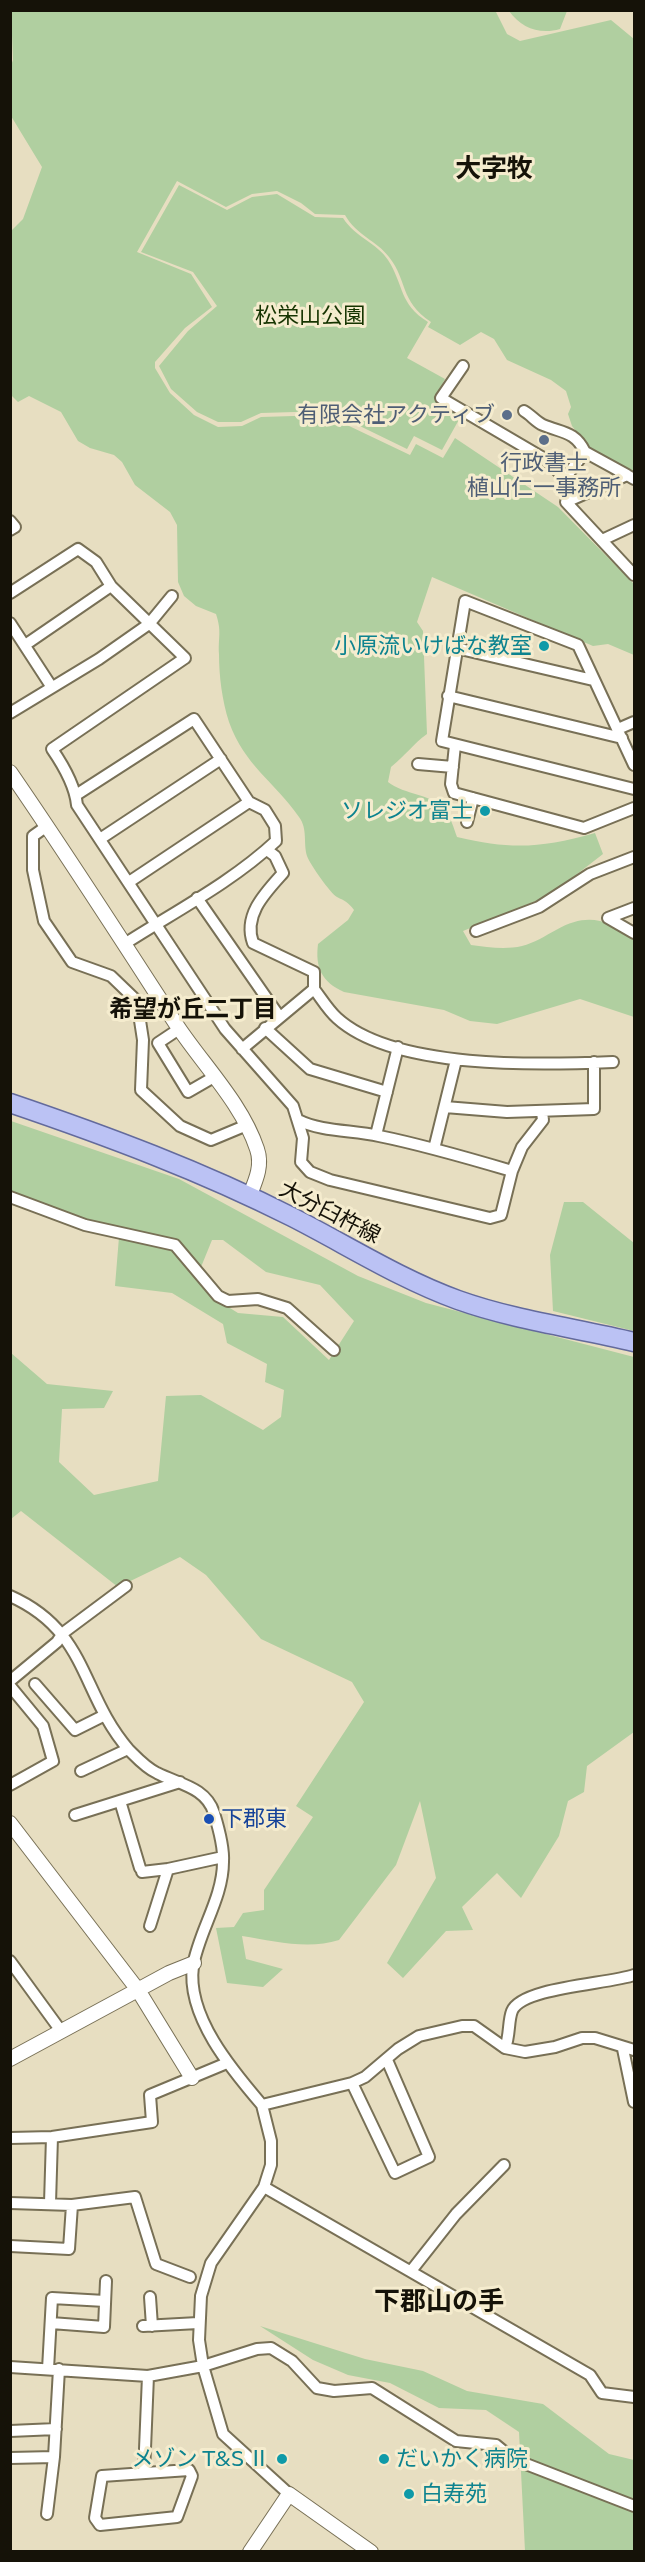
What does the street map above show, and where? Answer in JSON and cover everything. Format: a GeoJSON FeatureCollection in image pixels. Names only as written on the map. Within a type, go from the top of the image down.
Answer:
{"type":"FeatureCollection","features":[{"type":"Feature","properties":{"kind":"main road","name":"大分臼杵線"},"geometry":{"type":"LineString","coordinates":[[10,1103],[117,1140],[249,1197],[412,1281],[457,1300],[500,1313],[634,1341]]}},
{"type":"Feature","properties":{"kind":"street"},"geometry":{"type":"LineString","coordinates":[[463,366],[441,398],[545,459],[565,478],[585,452]]}},
{"type":"Feature","properties":{"kind":"street"},"geometry":{"type":"LineString","coordinates":[[524,411],[543,425],[563,430],[574,436],[585,452],[631,477]]}},
{"type":"Feature","properties":{"kind":"street"},"geometry":{"type":"LineString","coordinates":[[631,477],[566,502],[634,575]]}},
{"type":"Feature","properties":{"kind":"street"},"geometry":{"type":"LineString","coordinates":[[10,521],[15,527],[10,530]]}},
{"type":"Feature","properties":{"kind":"street"},"geometry":{"type":"LineString","coordinates":[[602,540],[634,525]]}},
{"type":"Feature","properties":{"kind":"street"},"geometry":{"type":"LineString","coordinates":[[10,592],[78,549],[96,562],[111,586],[185,658],[52,748],[76,795],[77,805],[225,1029],[294,1106],[303,1138],[301,1162],[310,1172],[330,1180],[490,1218],[501,1215],[512,1171],[522,1147],[543,1120],[542,1112]]}},
{"type":"Feature","properties":{"kind":"street"},"geometry":{"type":"LineString","coordinates":[[25,645],[111,586]]}},
{"type":"Feature","properties":{"kind":"street"},"geometry":{"type":"LineString","coordinates":[[11,712],[99,659],[149,624],[172,596]]}},
{"type":"Feature","properties":{"kind":"street"},"geometry":{"type":"LineString","coordinates":[[633,758],[593,680],[579,645],[465,602],[442,741],[634,789]]}},
{"type":"Feature","properties":{"kind":"street"},"geometry":{"type":"LineString","coordinates":[[10,623],[51,686]]}},
{"type":"Feature","properties":{"kind":"street"},"geometry":{"type":"LineString","coordinates":[[456,648],[593,680]]}},
{"type":"Feature","properties":{"kind":"street"},"geometry":{"type":"LineString","coordinates":[[448,696],[620,734]]}},
{"type":"Feature","properties":{"kind":"street"},"geometry":{"type":"LineString","coordinates":[[76,795],[194,719],[249,802],[265,810],[275,826],[276,841],[267,850],[126,943]]}},
{"type":"Feature","properties":{"kind":"street"},"geometry":{"type":"LineString","coordinates":[[620,734],[634,722]]}},
{"type":"Feature","properties":{"kind":"street"},"geometry":{"type":"LineString","coordinates":[[455,745],[450,784],[454,793],[584,828],[634,808]]}},
{"type":"Feature","properties":{"kind":"street"},"geometry":{"type":"LineString","coordinates":[[100,839],[221,759]]}},
{"type":"Feature","properties":{"kind":"street"},"geometry":{"type":"LineString","coordinates":[[418,765],[453,767]]}},
{"type":"Feature","properties":{"kind":"street"},"geometry":{"type":"LineString","coordinates":[[10,772],[126,943],[179,1029],[247,1125],[258,1152],[259,1174],[249,1197]]}},
{"type":"Feature","properties":{"kind":"street"},"geometry":{"type":"LineString","coordinates":[[467,822],[473,798]]}},
{"type":"Feature","properties":{"kind":"street"},"geometry":{"type":"LineString","coordinates":[[129,882],[249,802]]}},
{"type":"Feature","properties":{"kind":"street"},"geometry":{"type":"LineString","coordinates":[[47,826],[33,836],[33,870],[44,921],[72,962],[111,976],[138,1001],[143,1040],[141,1090],[180,1126],[210,1140],[247,1125]]}},
{"type":"Feature","properties":{"kind":"street"},"geometry":{"type":"LineString","coordinates":[[267,850],[275,856],[283,873],[255,907],[249,932],[253,943],[314,972],[314,989],[337,1018],[364,1036],[398,1047],[456,1060],[498,1064],[613,1062]]}},
{"type":"Feature","properties":{"kind":"street"},"geometry":{"type":"LineString","coordinates":[[476,931],[539,907],[590,874],[634,857]]}},
{"type":"Feature","properties":{"kind":"street"},"geometry":{"type":"LineString","coordinates":[[197,898],[279,1016]]}},
{"type":"Feature","properties":{"kind":"street"},"geometry":{"type":"LineString","coordinates":[[634,908],[608,918],[634,933]]}},
{"type":"Feature","properties":{"kind":"street"},"geometry":{"type":"LineString","coordinates":[[242,1049],[314,989]]}},
{"type":"Feature","properties":{"kind":"street"},"geometry":{"type":"LineString","coordinates":[[265,1028],[310,1069],[387,1092]]}},
{"type":"Feature","properties":{"kind":"street"},"geometry":{"type":"LineString","coordinates":[[179,1029],[158,1043],[188,1092],[214,1077]]}},
{"type":"Feature","properties":{"kind":"street"},"geometry":{"type":"LineString","coordinates":[[376,1135],[398,1047]]}},
{"type":"Feature","properties":{"kind":"street"},"geometry":{"type":"LineString","coordinates":[[434,1149],[456,1060]]}},
{"type":"Feature","properties":{"kind":"street"},"geometry":{"type":"LineString","coordinates":[[445,1107],[542,1112],[594,1109],[594,1062]]}},
{"type":"Feature","properties":{"kind":"street"},"geometry":{"type":"LineString","coordinates":[[298,1120],[310,1126],[376,1135],[512,1171]]}},
{"type":"Feature","properties":{"kind":"street"},"geometry":{"type":"LineString","coordinates":[[10,1197],[85,1225],[175,1245],[218,1296],[228,1301],[258,1299],[287,1308],[334,1350]]}},
{"type":"Feature","properties":{"kind":"street"},"geometry":{"type":"LineString","coordinates":[[10,1681],[57,1642],[63,1633],[126,1586]]}},
{"type":"Feature","properties":{"kind":"street"},"geometry":{"type":"LineString","coordinates":[[10,1596],[24,1602],[63,1633],[80,1660],[105,1715],[128,1749],[156,1773],[180,1782],[204,1795],[214,1812],[223,1857],[217,1893],[194,1963],[197,2000],[205,2025],[228,2063],[262,2105],[271,2141],[271,2165],[264,2187],[211,2263],[201,2296],[198,2323],[203,2366],[223,2434],[289,2494],[371,2552]]}},
{"type":"Feature","properties":{"kind":"street"},"geometry":{"type":"LineString","coordinates":[[35,1684],[75,1730],[105,1715]]}},
{"type":"Feature","properties":{"kind":"street"},"geometry":{"type":"LineString","coordinates":[[10,1686],[43,1726],[53,1761],[10,1785]]}},
{"type":"Feature","properties":{"kind":"street"},"geometry":{"type":"LineString","coordinates":[[81,1771],[128,1749]]}},
{"type":"Feature","properties":{"kind":"street"},"geometry":{"type":"LineString","coordinates":[[75,1815],[180,1782]]}},
{"type":"Feature","properties":{"kind":"street"},"geometry":{"type":"LineString","coordinates":[[120,1801],[141,1870],[168,1869],[223,1857]]}},
{"type":"Feature","properties":{"kind":"street"},"geometry":{"type":"LineString","coordinates":[[10,1823],[138,1990],[192,2078]]}},
{"type":"Feature","properties":{"kind":"street"},"geometry":{"type":"LineString","coordinates":[[150,1926],[168,1869]]}},
{"type":"Feature","properties":{"kind":"street"},"geometry":{"type":"LineString","coordinates":[[10,1961],[61,2031]]}},
{"type":"Feature","properties":{"kind":"street"},"geometry":{"type":"LineString","coordinates":[[10,2059],[138,1990],[194,1963]]}},
{"type":"Feature","properties":{"kind":"street"},"geometry":{"type":"LineString","coordinates":[[505,2048],[512,2011],[523,2000],[557,1988],[606,1982],[634,1975]]}},
{"type":"Feature","properties":{"kind":"street"},"geometry":{"type":"LineString","coordinates":[[262,2105],[352,2084],[418,2036],[462,2026],[474,2026],[505,2048],[525,2052],[555,2047],[582,2038],[595,2038],[629,2049],[634,2102]]}},
{"type":"Feature","properties":{"kind":"street"},"geometry":{"type":"LineString","coordinates":[[352,2084],[395,2173],[429,2157],[387,2060]]}},
{"type":"Feature","properties":{"kind":"street"},"geometry":{"type":"LineString","coordinates":[[10,2138],[52,2137],[152,2122],[150,2095],[228,2063]]}},
{"type":"Feature","properties":{"kind":"street"},"geometry":{"type":"LineString","coordinates":[[50,2203],[52,2137]]}},
{"type":"Feature","properties":{"kind":"street"},"geometry":{"type":"LineString","coordinates":[[411,2271],[456,2214],[504,2165]]}},
{"type":"Feature","properties":{"kind":"street"},"geometry":{"type":"LineString","coordinates":[[264,2187],[590,2374],[602,2393],[634,2397]]}},
{"type":"Feature","properties":{"kind":"street"},"geometry":{"type":"LineString","coordinates":[[10,2203],[72,2205],[135,2197],[156,2264],[190,2277]]}},
{"type":"Feature","properties":{"kind":"street"},"geometry":{"type":"LineString","coordinates":[[10,2246],[69,2249],[72,2205]]}},
{"type":"Feature","properties":{"kind":"street"},"geometry":{"type":"LineString","coordinates":[[51,2324],[104,2327],[106,2281]]}},
{"type":"Feature","properties":{"kind":"street"},"geometry":{"type":"LineString","coordinates":[[150,2297],[147,2326],[198,2323]]}},
{"type":"Feature","properties":{"kind":"street"},"geometry":{"type":"LineString","coordinates":[[46,2514],[56,2429],[52,2298],[105,2301]]}},
{"type":"Feature","properties":{"kind":"street"},"geometry":{"type":"LineString","coordinates":[[10,2367],[148,2376],[203,2366],[251,2350],[271,2348],[287,2357],[317,2388],[334,2391],[372,2388],[456,2441],[496,2445],[513,2459],[634,2505]]}},
{"type":"Feature","properties":{"kind":"street"},"geometry":{"type":"LineString","coordinates":[[144,2473],[148,2376]]}},
{"type":"Feature","properties":{"kind":"street"},"geometry":{"type":"LineString","coordinates":[[10,2431],[56,2429]]}},
{"type":"Feature","properties":{"kind":"street"},"geometry":{"type":"LineString","coordinates":[[10,2458],[54,2457]]}},
{"type":"Feature","properties":{"kind":"street"},"geometry":{"type":"LineString","coordinates":[[189,2470],[192,2476],[177,2517],[100,2525],[95,2518],[102,2476],[144,2473],[189,2470]]}},
{"type":"Feature","properties":{"kind":"street"},"geometry":{"type":"LineString","coordinates":[[250,2552],[289,2494]]}},
{"type":"Feature","properties":{"kind":"green space"},"geometry":{"type":"Polygon","coordinates":[[[11,10],[495,10],[507,34],[520,41],[611,20],[634,39],[634,474],[592,451],[572,426],[568,414],[571,407],[566,391],[551,380],[507,360],[494,339],[481,332],[460,345],[428,327],[431,322],[414,306],[389,257],[355,228],[345,215],[315,214],[301,203],[277,191],[252,194],[226,207],[177,181],[137,252],[191,274],[212,307],[185,328],[155,362],[155,368],[170,393],[194,415],[218,427],[242,426],[261,417],[326,415],[410,455],[416,444],[443,458],[455,438],[558,507],[634,584],[634,655],[608,644],[593,646],[432,577],[417,622],[423,631],[427,734],[391,767],[388,782],[441,805],[457,837],[494,844],[526,846],[558,842],[595,833],[603,854],[550,895],[463,931],[471,945],[509,948],[531,943],[567,924],[578,921],[596,920],[614,926],[634,937],[634,1017],[580,999],[497,1024],[470,1021],[444,1010],[344,992],[325,979],[319,967],[318,944],[348,920],[354,910],[334,894],[316,871],[307,856],[302,822],[251,762],[229,722],[221,688],[218,620],[216,614],[196,606],[184,596],[178,582],[177,525],[170,512],[135,485],[122,462],[114,455],[90,448],[78,441],[61,412],[29,396],[18,402],[11,395],[11,231],[23,219],[42,167],[11,116],[10,68],[13,60],[11,10]]]}},
{"type":"Feature","properties":{"kind":"green space"},"geometry":{"type":"Polygon","coordinates":[[[509,11],[567,11],[560,29],[545,31],[525,26],[509,11]]]}},
{"type":"Feature","properties":{"kind":"green space","name":"松栄山公園"},"geometry":{"type":"Polygon","coordinates":[[[179,185],[227,210],[252,197],[277,194],[315,217],[343,218],[348,225],[383,254],[393,269],[407,301],[428,322],[407,358],[445,379],[434,399],[461,416],[442,450],[414,436],[407,449],[329,411],[261,413],[241,422],[218,422],[197,412],[171,389],[159,366],[188,331],[217,306],[193,272],[141,252],[179,185]]]}},
{"type":"Feature","properties":{"kind":"green space"},"geometry":{"type":"Polygon","coordinates":[[[11,1121],[179,1179],[358,1276],[426,1303],[634,1357],[634,1732],[587,1766],[584,1792],[568,1801],[559,1836],[521,1898],[497,1873],[462,1907],[473,1930],[446,1931],[403,1978],[387,1963],[436,1878],[420,1801],[396,1865],[339,1940],[303,1944],[242,1936],[246,1959],[283,1969],[263,1987],[227,1983],[216,1928],[234,1927],[243,1913],[264,1910],[264,1890],[313,1817],[296,1806],[364,1702],[352,1682],[261,1639],[206,1575],[180,1557],[118,1587],[21,1511],[11,1519],[11,1353],[47,1384],[113,1391],[104,1408],[62,1409],[59,1462],[94,1495],[158,1481],[166,1396],[201,1395],[263,1430],[281,1417],[284,1390],[265,1382],[267,1364],[227,1343],[223,1324],[172,1293],[115,1286],[119,1237],[175,1249],[217,1300],[238,1313],[283,1317],[329,1360],[354,1321],[320,1285],[266,1272],[223,1240],[212,1240],[201,1267],[175,1241],[86,1223],[11,1196],[11,1121]]]}},
{"type":"Feature","properties":{"kind":"green space"},"geometry":{"type":"Polygon","coordinates":[[[564,1202],[583,1202],[634,1243],[634,1331],[553,1311],[550,1255],[564,1202]]]}},
{"type":"Feature","properties":{"kind":"green space"},"geometry":{"type":"Polygon","coordinates":[[[260,2326],[365,2359],[423,2371],[467,2391],[543,2404],[609,2454],[634,2460],[634,2551],[525,2551],[519,2432],[486,2410],[439,2408],[390,2383],[348,2375],[313,2360],[260,2326]]]}},
{"type":"Feature","properties":{"kind":"place","name":"有限会社アクティブ"},"geometry":{"type":"Point","coordinates":[507,415]}},
{"type":"Feature","properties":{"kind":"place","name":"行政書士 植山仁一事務所"},"geometry":{"type":"Point","coordinates":[544,440]}},
{"type":"Feature","properties":{"kind":"place","name":"小原流いけばな教室"},"geometry":{"type":"Point","coordinates":[544,646]}},
{"type":"Feature","properties":{"kind":"place","name":"ソレジオ富士"},"geometry":{"type":"Point","coordinates":[485,811]}},
{"type":"Feature","properties":{"kind":"place","name":"下郡東"},"geometry":{"type":"Point","coordinates":[209,1819]}},
{"type":"Feature","properties":{"kind":"place","name":"メゾン T&S Ⅱ"},"geometry":{"type":"Point","coordinates":[282,2459]}},
{"type":"Feature","properties":{"kind":"place","name":"だいかく病院"},"geometry":{"type":"Point","coordinates":[384,2459]}},
{"type":"Feature","properties":{"kind":"place","name":"白寿苑"},"geometry":{"type":"Point","coordinates":[409,2494]}},
{"type":"Feature","properties":{"kind":"district","name":"大字牧"},"geometry":{"type":"Point","coordinates":[494,168]}},
{"type":"Feature","properties":{"kind":"district","name":"希望が丘二丁目"},"geometry":{"type":"Point","coordinates":[193,1009]}},
{"type":"Feature","properties":{"kind":"district","name":"下郡山の手"},"geometry":{"type":"Point","coordinates":[439,2301]}}]}
